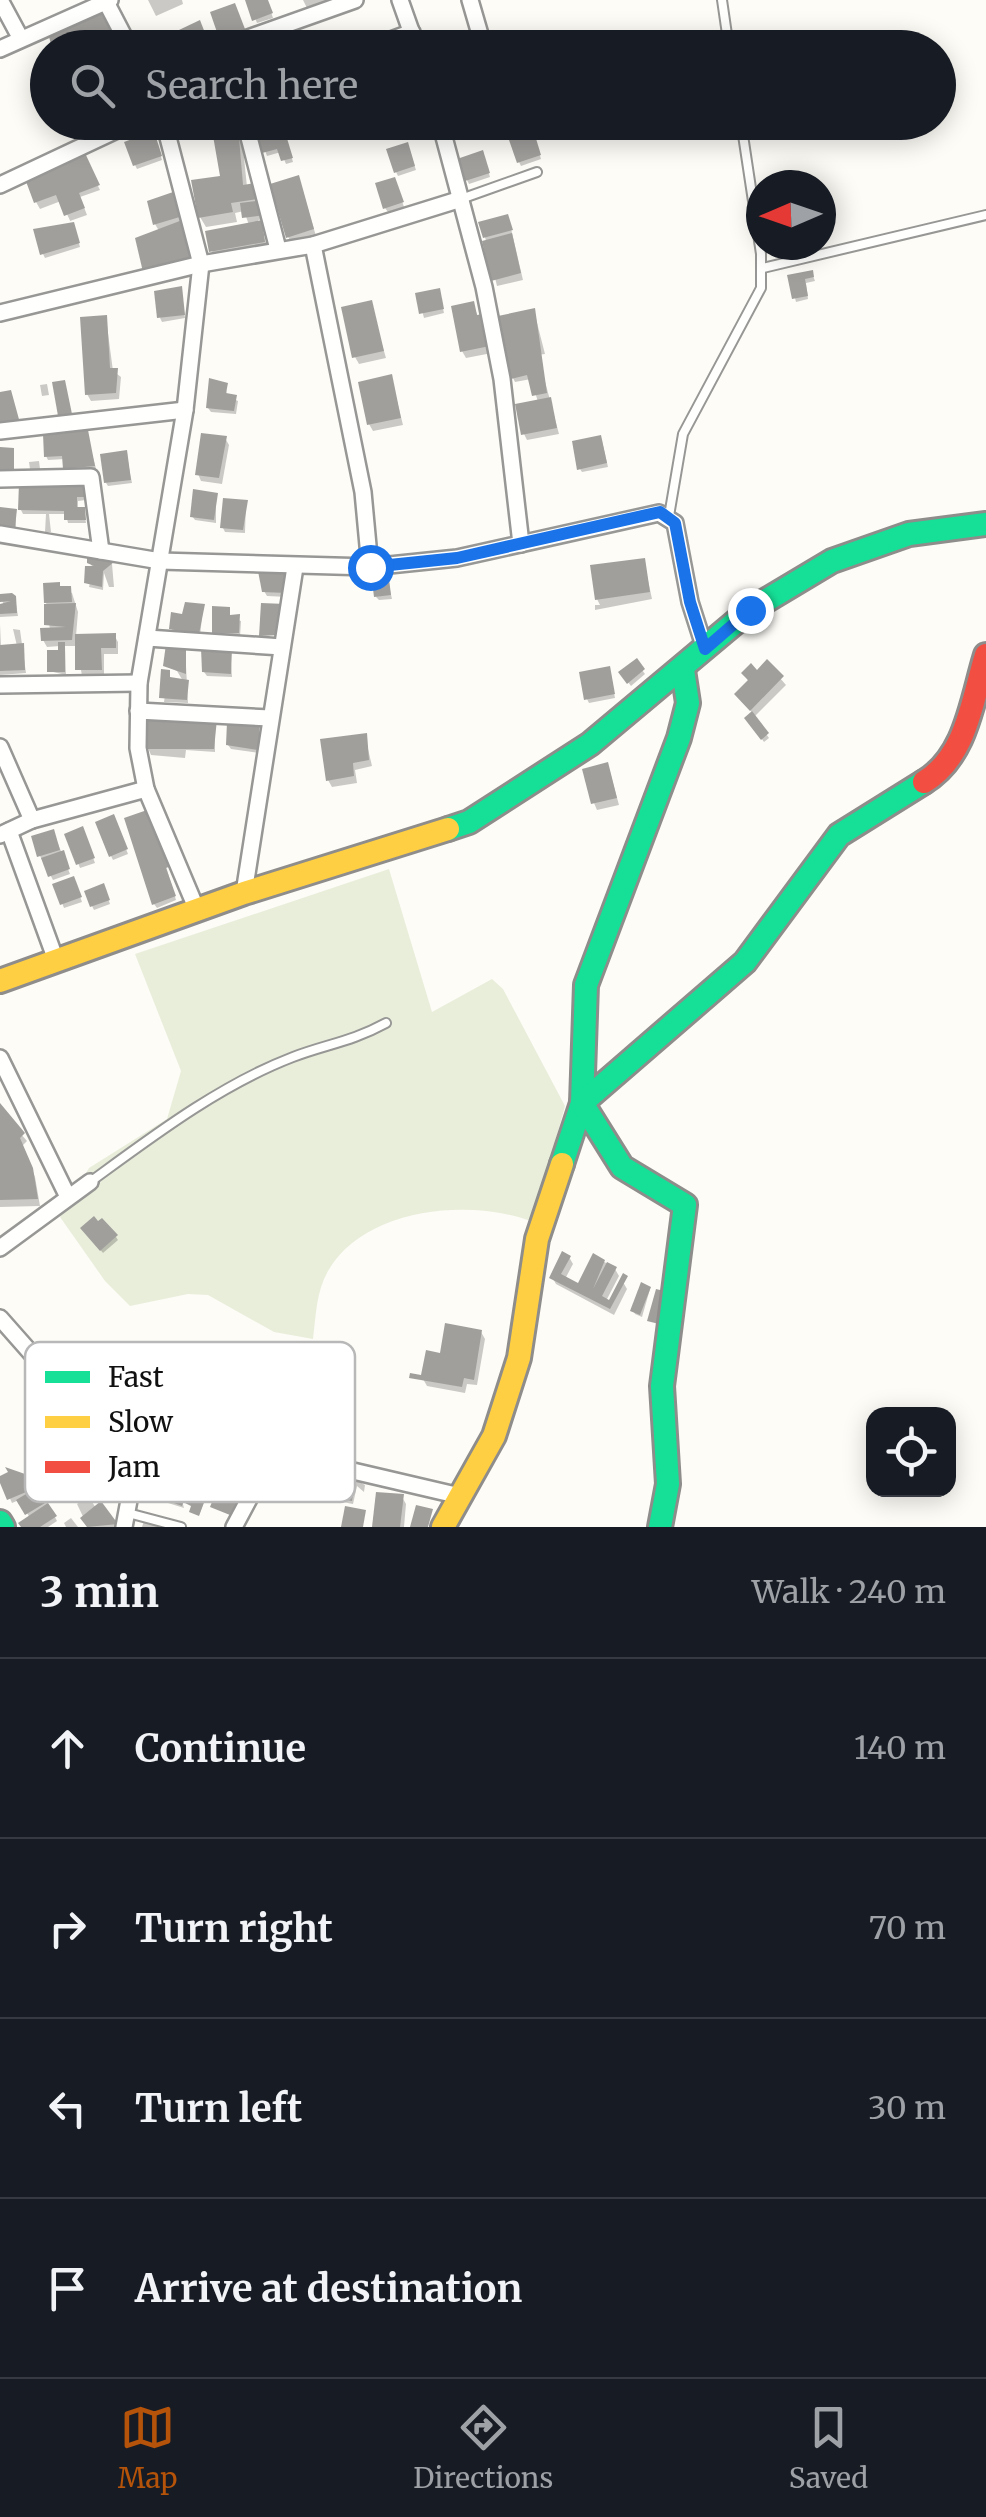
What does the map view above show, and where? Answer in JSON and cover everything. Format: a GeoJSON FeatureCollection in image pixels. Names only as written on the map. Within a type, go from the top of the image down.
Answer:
{"type":"FeatureCollection","features":[{"type":"Feature","properties":{"kind":"street"},"geometry":{"type":"LineString","coordinates":[[0,0],[22,38]]}},
{"type":"Feature","properties":{"kind":"street"},"geometry":{"type":"LineString","coordinates":[[271,30],[355,0]]}},
{"type":"Feature","properties":{"kind":"street"},"geometry":{"type":"LineString","coordinates":[[400,0],[410,30]]}},
{"type":"Feature","properties":{"kind":"street"},"geometry":{"type":"LineString","coordinates":[[470,0],[479,30]]}},
{"type":"Feature","properties":{"kind":"street"},"geometry":{"type":"LineString","coordinates":[[40,30],[107,1],[121,30]]}},
{"type":"Feature","properties":{"kind":"street"},"geometry":{"type":"LineString","coordinates":[[0,49],[30,35]]}},
{"type":"Feature","properties":{"kind":"street"},"geometry":{"type":"LineString","coordinates":[[0,185],[96,140]]}},
{"type":"Feature","properties":{"kind":"street"},"geometry":{"type":"LineString","coordinates":[[169,140],[200,264],[185,410],[139,682],[138,711],[146,789],[198,910]]}},
{"type":"Feature","properties":{"kind":"street"},"geometry":{"type":"LineString","coordinates":[[249,140],[278,249]]}},
{"type":"Feature","properties":{"kind":"street"},"geometry":{"type":"LineString","coordinates":[[445,140],[502,378],[520,544]]}},
{"type":"Feature","properties":{"kind":"street"},"geometry":{"type":"LineString","coordinates":[[0,314],[200,264],[313,244],[461,199]]}},
{"type":"Feature","properties":{"kind":"street"},"geometry":{"type":"LineString","coordinates":[[313,244],[364,492],[370,567]]}},
{"type":"Feature","properties":{"kind":"street"},"geometry":{"type":"LineString","coordinates":[[0,431],[185,410]]}},
{"type":"Feature","properties":{"kind":"street"},"geometry":{"type":"LineString","coordinates":[[0,479],[91,478],[101,551]]}},
{"type":"Feature","properties":{"kind":"street"},"geometry":{"type":"LineString","coordinates":[[0,534],[160,560],[370,567],[417,565],[649,513],[669,516],[675,523],[690,602],[705,649]]}},
{"type":"Feature","properties":{"kind":"street"},"geometry":{"type":"LineString","coordinates":[[0,981],[244,892],[469,822],[590,744],[750,610],[832,561],[909,534],[986,524]]}},
{"type":"Feature","properties":{"kind":"street"},"geometry":{"type":"LineString","coordinates":[[244,892],[296,567]]}},
{"type":"Feature","properties":{"kind":"street"},"geometry":{"type":"LineString","coordinates":[[147,638],[282,647]]}},
{"type":"Feature","properties":{"kind":"street"},"geometry":{"type":"LineString","coordinates":[[582,1103],[744,962],[839,835],[942,770],[958,752],[986,655]]}},
{"type":"Feature","properties":{"kind":"street"},"geometry":{"type":"LineString","coordinates":[[443,1527],[494,1436],[519,1358],[537,1240],[582,1103],[586,985],[679,738],[688,703],[683,670]]}},
{"type":"Feature","properties":{"kind":"street"},"geometry":{"type":"LineString","coordinates":[[0,684],[139,682]]}},
{"type":"Feature","properties":{"kind":"street"},"geometry":{"type":"LineString","coordinates":[[138,711],[270,718]]}},
{"type":"Feature","properties":{"kind":"street"},"geometry":{"type":"LineString","coordinates":[[0,747],[32,820]]}},
{"type":"Feature","properties":{"kind":"street"},"geometry":{"type":"LineString","coordinates":[[57,963],[5,833],[32,820],[146,789]]}},
{"type":"Feature","properties":{"kind":"street"},"geometry":{"type":"LineString","coordinates":[[0,1058],[68,1197]]}},
{"type":"Feature","properties":{"kind":"street"},"geometry":{"type":"LineString","coordinates":[[582,1103],[597,1115],[609,1153],[646,1184],[685,1205],[662,1386],[668,1484],[660,1527]]}},
{"type":"Feature","properties":{"kind":"street"},"geometry":{"type":"LineString","coordinates":[[0,1248],[90,1182]]}},
{"type":"Feature","properties":{"kind":"street"},"geometry":{"type":"LineString","coordinates":[[0,1318],[25,1347]]}},
{"type":"Feature","properties":{"kind":"street"},"geometry":{"type":"LineString","coordinates":[[355,1472],[460,1496]]}},
{"type":"Feature","properties":{"kind":"street"},"geometry":{"type":"LineString","coordinates":[[234,1527],[246,1502]]}},
{"type":"Feature","properties":{"kind":"lane"},"geometry":{"type":"LineString","coordinates":[[722,0],[726,30]]}},
{"type":"Feature","properties":{"kind":"lane"},"geometry":{"type":"LineString","coordinates":[[669,516],[683,434],[756,307],[763,268],[743,140]]}},
{"type":"Feature","properties":{"kind":"lane"},"geometry":{"type":"LineString","coordinates":[[461,199],[537,172]]}},
{"type":"Feature","properties":{"kind":"lane"},"geometry":{"type":"LineString","coordinates":[[763,268],[986,215]]}},
{"type":"Feature","properties":{"kind":"lane"},"geometry":{"type":"LineString","coordinates":[[90,1182],[229,1090],[293,1057],[348,1043],[386,1023]]}},
{"type":"Feature","properties":{"kind":"lane"},"geometry":{"type":"LineString","coordinates":[[125,1520],[181,1527]]}},
{"type":"Feature","properties":{"kind":"green space"},"geometry":{"type":"Polygon","coordinates":[[[389,869],[432,1012],[492,979],[503,989],[565,1106],[533,1222],[508,1215],[451,1210],[393,1221],[367,1233],[345,1250],[328,1271],[319,1296],[313,1339],[274,1332],[208,1295],[188,1294],[130,1306],[105,1281],[60,1217],[89,1168],[167,1119],[181,1071],[135,954],[389,869]]]}},
{"type":"Feature","properties":{"kind":"building"},"geometry":{"type":"Polygon","coordinates":[[[245,0],[268,0],[273,13],[252,21],[245,0]]]}},
{"type":"Feature","properties":{"kind":"building"},"geometry":{"type":"Polygon","coordinates":[[[235,3],[245,29],[216,30],[210,12],[235,3]]]}},
{"type":"Feature","properties":{"kind":"building"},"geometry":{"type":"Polygon","coordinates":[[[108,12],[114,30],[57,30],[108,12]]]}},
{"type":"Feature","properties":{"kind":"building"},"geometry":{"type":"Polygon","coordinates":[[[200,20],[204,30],[179,30],[200,20]]]}},
{"type":"Feature","properties":{"kind":"building"},"geometry":{"type":"Polygon","coordinates":[[[157,140],[162,156],[133,166],[124,142],[157,140]]]}},
{"type":"Feature","properties":{"kind":"building"},"geometry":{"type":"Polygon","coordinates":[[[214,140],[239,140],[243,185],[255,183],[258,199],[231,203],[233,212],[198,218],[191,180],[220,176],[214,140]]]}},
{"type":"Feature","properties":{"kind":"building"},"geometry":{"type":"Polygon","coordinates":[[[258,140],[288,140],[293,158],[281,161],[277,149],[262,153],[258,140]]]}},
{"type":"Feature","properties":{"kind":"building"},"geometry":{"type":"Polygon","coordinates":[[[509,140],[536,140],[541,155],[517,163],[509,140]]]}},
{"type":"Feature","properties":{"kind":"building"},"geometry":{"type":"Polygon","coordinates":[[[408,142],[415,166],[394,173],[386,149],[408,142]]]}},
{"type":"Feature","properties":{"kind":"building"},"geometry":{"type":"Polygon","coordinates":[[[483,150],[490,173],[465,181],[457,159],[483,150]]]}},
{"type":"Feature","properties":{"kind":"building"},"geometry":{"type":"Polygon","coordinates":[[[85,153],[100,185],[79,193],[85,208],[64,216],[56,195],[34,203],[24,176],[85,153]]]}},
{"type":"Feature","properties":{"kind":"building"},"geometry":{"type":"Polygon","coordinates":[[[299,175],[314,229],[286,238],[270,184],[299,175]]]}},
{"type":"Feature","properties":{"kind":"building"},"geometry":{"type":"Polygon","coordinates":[[[395,177],[404,202],[383,209],[375,183],[395,177]]]}},
{"type":"Feature","properties":{"kind":"building"},"geometry":{"type":"Polygon","coordinates":[[[176,191],[183,216],[153,225],[147,201],[176,191]]]}},
{"type":"Feature","properties":{"kind":"building"},"geometry":{"type":"Polygon","coordinates":[[[264,200],[265,215],[242,218],[240,203],[264,200]]]}},
{"type":"Feature","properties":{"kind":"building"},"geometry":{"type":"Polygon","coordinates":[[[508,214],[513,230],[483,238],[478,222],[508,214]]]}},
{"type":"Feature","properties":{"kind":"building"},"geometry":{"type":"Polygon","coordinates":[[[185,219],[194,259],[143,272],[135,238],[185,219]]]}},
{"type":"Feature","properties":{"kind":"building"},"geometry":{"type":"Polygon","coordinates":[[[262,220],[265,242],[209,252],[205,231],[262,220]]]}},
{"type":"Feature","properties":{"kind":"building"},"geometry":{"type":"Polygon","coordinates":[[[74,222],[80,243],[40,255],[33,229],[74,222]]]}},
{"type":"Feature","properties":{"kind":"building"},"geometry":{"type":"Polygon","coordinates":[[[512,233],[521,273],[491,281],[482,241],[512,233]]]}},
{"type":"Feature","properties":{"kind":"building"},"geometry":{"type":"Polygon","coordinates":[[[813,270],[814,277],[805,279],[808,296],[792,299],[787,275],[813,270]]]}},
{"type":"Feature","properties":{"kind":"building"},"geometry":{"type":"Polygon","coordinates":[[[182,286],[185,315],[157,318],[154,291],[182,286]]]}},
{"type":"Feature","properties":{"kind":"building"},"geometry":{"type":"Polygon","coordinates":[[[440,288],[444,309],[419,314],[415,293],[440,288]]]}},
{"type":"Feature","properties":{"kind":"building"},"geometry":{"type":"Polygon","coordinates":[[[372,300],[384,351],[352,358],[341,307],[372,300]]]}},
{"type":"Feature","properties":{"kind":"building"},"geometry":{"type":"Polygon","coordinates":[[[474,301],[477,315],[483,314],[490,346],[460,352],[451,306],[474,301]]]}},
{"type":"Feature","properties":{"kind":"building"},"geometry":{"type":"Polygon","coordinates":[[[535,308],[547,393],[532,396],[527,375],[511,379],[498,316],[535,308]]]}},
{"type":"Feature","properties":{"kind":"building"},"geometry":{"type":"Polygon","coordinates":[[[107,315],[110,368],[118,368],[116,393],[85,395],[80,317],[107,315]]]}},
{"type":"Feature","properties":{"kind":"building"},"geometry":{"type":"Polygon","coordinates":[[[392,374],[401,418],[367,425],[358,382],[392,374]]]}},
{"type":"Feature","properties":{"kind":"building"},"geometry":{"type":"Polygon","coordinates":[[[209,378],[228,383],[226,393],[237,395],[234,411],[206,408],[209,378]]]}},
{"type":"Feature","properties":{"kind":"building"},"geometry":{"type":"Polygon","coordinates":[[[65,380],[72,414],[58,416],[52,382],[65,380]]]}},
{"type":"Feature","properties":{"kind":"building"},"geometry":{"type":"Polygon","coordinates":[[[11,390],[20,423],[0,426],[0,392],[11,390]]]}},
{"type":"Feature","properties":{"kind":"building"},"geometry":{"type":"Polygon","coordinates":[[[551,397],[557,428],[521,435],[515,404],[551,397]]]}},
{"type":"Feature","properties":{"kind":"building"},"geometry":{"type":"Polygon","coordinates":[[[88,430],[95,466],[63,469],[62,456],[44,457],[43,434],[88,430]]]}},
{"type":"Feature","properties":{"kind":"building"},"geometry":{"type":"Polygon","coordinates":[[[201,433],[227,436],[219,478],[195,475],[201,433]]]}},
{"type":"Feature","properties":{"kind":"building"},"geometry":{"type":"Polygon","coordinates":[[[601,435],[607,463],[577,470],[572,441],[601,435]]]}},
{"type":"Feature","properties":{"kind":"building"},"geometry":{"type":"Polygon","coordinates":[[[0,447],[14,448],[14,469],[0,469],[0,447]]]}},
{"type":"Feature","properties":{"kind":"building"},"geometry":{"type":"Polygon","coordinates":[[[127,450],[131,480],[104,483],[100,454],[127,450]]]}},
{"type":"Feature","properties":{"kind":"building"},"geometry":{"type":"Polygon","coordinates":[[[19,483],[85,486],[85,497],[77,497],[77,507],[85,507],[86,520],[64,520],[64,511],[18,510],[19,483]]]}},
{"type":"Feature","properties":{"kind":"building"},"geometry":{"type":"Polygon","coordinates":[[[193,489],[218,493],[214,520],[190,517],[193,489]]]}},
{"type":"Feature","properties":{"kind":"building"},"geometry":{"type":"Polygon","coordinates":[[[223,498],[248,500],[243,530],[220,528],[223,498]]]}},
{"type":"Feature","properties":{"kind":"building"},"geometry":{"type":"Polygon","coordinates":[[[0,507],[17,509],[15,527],[0,525],[0,507]]]}},
{"type":"Feature","properties":{"kind":"building"},"geometry":{"type":"Polygon","coordinates":[[[87,556],[114,562],[103,571],[102,587],[84,583],[85,566],[94,566],[87,563],[87,556]]]}},
{"type":"Feature","properties":{"kind":"building"},"geometry":{"type":"Polygon","coordinates":[[[645,558],[650,592],[595,600],[590,565],[645,558]]]}},
{"type":"Feature","properties":{"kind":"building"},"geometry":{"type":"Polygon","coordinates":[[[258,571],[289,572],[287,593],[262,592],[258,571]]]}},
{"type":"Feature","properties":{"kind":"building"},"geometry":{"type":"Polygon","coordinates":[[[389,579],[391,595],[374,597],[372,581],[389,579]]]}},
{"type":"Feature","properties":{"kind":"building"},"geometry":{"type":"Polygon","coordinates":[[[60,582],[60,586],[71,586],[72,602],[44,603],[43,583],[60,582]]]}},
{"type":"Feature","properties":{"kind":"building"},"geometry":{"type":"Polygon","coordinates":[[[0,594],[16,596],[17,613],[0,614],[0,604],[11,601],[0,602],[0,594]]]}},
{"type":"Feature","properties":{"kind":"building"},"geometry":{"type":"Polygon","coordinates":[[[185,602],[205,604],[199,634],[169,629],[171,612],[182,614],[185,602]]]}},
{"type":"Feature","properties":{"kind":"building"},"geometry":{"type":"Polygon","coordinates":[[[76,603],[72,640],[41,641],[40,628],[66,627],[44,625],[44,604],[76,603]]]}},
{"type":"Feature","properties":{"kind":"building"},"geometry":{"type":"Polygon","coordinates":[[[261,603],[286,604],[282,635],[259,636],[261,603]]]}},
{"type":"Feature","properties":{"kind":"building"},"geometry":{"type":"Polygon","coordinates":[[[212,606],[230,607],[230,615],[240,614],[239,633],[212,634],[212,606]]]}},
{"type":"Feature","properties":{"kind":"building"},"geometry":{"type":"Polygon","coordinates":[[[116,633],[116,648],[101,648],[102,670],[75,670],[75,634],[116,633]]]}},
{"type":"Feature","properties":{"kind":"building"},"geometry":{"type":"Polygon","coordinates":[[[58,642],[65,642],[65,672],[47,672],[47,650],[58,650],[58,642]]]}},
{"type":"Feature","properties":{"kind":"building"},"geometry":{"type":"Polygon","coordinates":[[[24,643],[25,670],[0,671],[0,645],[24,643]]]}},
{"type":"Feature","properties":{"kind":"building"},"geometry":{"type":"Polygon","coordinates":[[[166,644],[186,645],[186,674],[163,666],[166,644]]]}},
{"type":"Feature","properties":{"kind":"building"},"geometry":{"type":"Polygon","coordinates":[[[201,648],[232,648],[231,674],[202,672],[201,648]]]}},
{"type":"Feature","properties":{"kind":"building"},"geometry":{"type":"Polygon","coordinates":[[[637,658],[645,669],[627,684],[618,672],[637,658]]]}},
{"type":"Feature","properties":{"kind":"building"},"geometry":{"type":"Polygon","coordinates":[[[767,659],[784,676],[750,711],[734,694],[748,680],[741,673],[751,663],[757,670],[767,659]]]}},
{"type":"Feature","properties":{"kind":"building"},"geometry":{"type":"Polygon","coordinates":[[[610,666],[615,694],[584,700],[579,672],[610,666]]]}},
{"type":"Feature","properties":{"kind":"building"},"geometry":{"type":"Polygon","coordinates":[[[161,669],[170,670],[170,677],[189,680],[187,700],[159,698],[161,669]]]}},
{"type":"Feature","properties":{"kind":"building"},"geometry":{"type":"Polygon","coordinates":[[[752,711],[769,733],[761,740],[744,718],[752,711]]]}},
{"type":"Feature","properties":{"kind":"building"},"geometry":{"type":"Polygon","coordinates":[[[147,718],[217,719],[214,749],[145,749],[147,718]]]}},
{"type":"Feature","properties":{"kind":"building"},"geometry":{"type":"Polygon","coordinates":[[[227,722],[260,724],[258,750],[226,745],[227,722]]]}},
{"type":"Feature","properties":{"kind":"building"},"geometry":{"type":"Polygon","coordinates":[[[367,733],[369,760],[353,763],[354,776],[326,781],[320,739],[367,733]]]}},
{"type":"Feature","properties":{"kind":"building"},"geometry":{"type":"Polygon","coordinates":[[[608,762],[617,798],[591,804],[582,769],[608,762]]]}},
{"type":"Feature","properties":{"kind":"building"},"geometry":{"type":"Polygon","coordinates":[[[150,809],[171,866],[166,868],[176,896],[152,905],[124,818],[150,809]]]}},
{"type":"Feature","properties":{"kind":"building"},"geometry":{"type":"Polygon","coordinates":[[[114,814],[128,849],[109,857],[95,822],[114,814]]]}},
{"type":"Feature","properties":{"kind":"building"},"geometry":{"type":"Polygon","coordinates":[[[83,826],[95,858],[76,865],[64,834],[83,826]]]}},
{"type":"Feature","properties":{"kind":"building"},"geometry":{"type":"Polygon","coordinates":[[[54,829],[60,850],[37,857],[31,836],[54,829]]]}},
{"type":"Feature","properties":{"kind":"building"},"geometry":{"type":"Polygon","coordinates":[[[64,850],[70,869],[48,877],[41,858],[64,850]]]}},
{"type":"Feature","properties":{"kind":"building"},"geometry":{"type":"Polygon","coordinates":[[[74,876],[82,897],[60,905],[52,884],[74,876]]]}},
{"type":"Feature","properties":{"kind":"building"},"geometry":{"type":"Polygon","coordinates":[[[104,883],[110,900],[90,907],[84,891],[104,883]]]}},
{"type":"Feature","properties":{"kind":"building"},"geometry":{"type":"Polygon","coordinates":[[[0,1103],[25,1133],[20,1138],[33,1168],[38,1199],[0,1200],[0,1103]]]}},
{"type":"Feature","properties":{"kind":"building"},"geometry":{"type":"Polygon","coordinates":[[[94,1216],[98,1221],[102,1218],[118,1235],[100,1251],[80,1228],[94,1216]]]}},
{"type":"Feature","properties":{"kind":"building"},"geometry":{"type":"Polygon","coordinates":[[[562,1251],[571,1256],[561,1274],[578,1283],[593,1253],[605,1260],[593,1289],[607,1262],[617,1267],[602,1296],[609,1300],[623,1273],[628,1276],[610,1309],[549,1278],[562,1251]]]}},
{"type":"Feature","properties":{"kind":"building"},"geometry":{"type":"Polygon","coordinates":[[[641,1282],[651,1287],[640,1315],[630,1311],[641,1282]]]}},
{"type":"Feature","properties":{"kind":"building"},"geometry":{"type":"Polygon","coordinates":[[[656,1289],[672,1293],[663,1325],[647,1321],[656,1289]]]}},
{"type":"Feature","properties":{"kind":"building"},"geometry":{"type":"Polygon","coordinates":[[[445,1323],[482,1330],[474,1380],[464,1378],[462,1387],[409,1378],[410,1373],[421,1375],[426,1350],[440,1353],[445,1323]]]}},
{"type":"Feature","properties":{"kind":"building"},"geometry":{"type":"Polygon","coordinates":[[[5,1467],[25,1474],[25,1492],[7,1500],[0,1476],[8,1472],[5,1467]]]}},
{"type":"Feature","properties":{"kind":"building"},"geometry":{"type":"Polygon","coordinates":[[[376,1492],[404,1494],[400,1527],[372,1527],[376,1492]]]}},
{"type":"Feature","properties":{"kind":"building"},"geometry":{"type":"Polygon","coordinates":[[[25,1495],[25,1502],[47,1502],[25,1515],[16,1500],[25,1495]]]}},
{"type":"Feature","properties":{"kind":"building"},"geometry":{"type":"Polygon","coordinates":[[[102,1502],[118,1524],[87,1527],[80,1518],[102,1502]]]}},
{"type":"Feature","properties":{"kind":"building"},"geometry":{"type":"Polygon","coordinates":[[[204,1502],[199,1516],[189,1512],[191,1506],[185,1503],[204,1502]]]}},
{"type":"Feature","properties":{"kind":"building"},"geometry":{"type":"Polygon","coordinates":[[[212,1502],[241,1502],[235,1517],[210,1507],[212,1502]]]}},
{"type":"Feature","properties":{"kind":"building"},"geometry":{"type":"Polygon","coordinates":[[[48,1503],[57,1516],[40,1527],[21,1527],[18,1523],[48,1503]]]}},
{"type":"Feature","properties":{"kind":"building"},"geometry":{"type":"Polygon","coordinates":[[[416,1505],[433,1509],[428,1527],[410,1527],[416,1505]]]}},
{"type":"Feature","properties":{"kind":"building"},"geometry":{"type":"Polygon","coordinates":[[[345,1506],[366,1510],[363,1527],[341,1527],[345,1506]]]}},
{"type":"Feature","properties":{"kind":"traffic: fast"},"geometry":{"type":"LineString","coordinates":[[448,829],[469,822],[590,744],[750,610],[832,561],[909,534],[986,524]]}},
{"type":"Feature","properties":{"kind":"traffic: fast"},"geometry":{"type":"LineString","coordinates":[[562,1164],[582,1103],[586,985],[679,738],[688,703],[683,670]]}},
{"type":"Feature","properties":{"kind":"traffic: fast"},"geometry":{"type":"LineString","coordinates":[[660,1527],[668,1484],[662,1386],[685,1205],[622,1167],[582,1103],[745,962],[839,835],[924,782]]}},
{"type":"Feature","properties":{"kind":"traffic: fast"},"geometry":{"type":"LineString","coordinates":[[0,1522],[3,1527]]}},
{"type":"Feature","properties":{"kind":"traffic: slow"},"geometry":{"type":"LineString","coordinates":[[0,981],[244,893],[448,829]]}},
{"type":"Feature","properties":{"kind":"traffic: slow"},"geometry":{"type":"LineString","coordinates":[[443,1527],[494,1436],[519,1358],[537,1239],[562,1164]]}},
{"type":"Feature","properties":{"kind":"traffic: jam"},"geometry":{"type":"LineString","coordinates":[[924,782],[950,758],[959,742],[986,655]]}},
{"type":"Feature","properties":{"kind":"route"},"geometry":{"type":"LineString","coordinates":[[370,567],[457,558],[660,512],[675,523],[690,602],[705,649],[750,610]]}}]}
